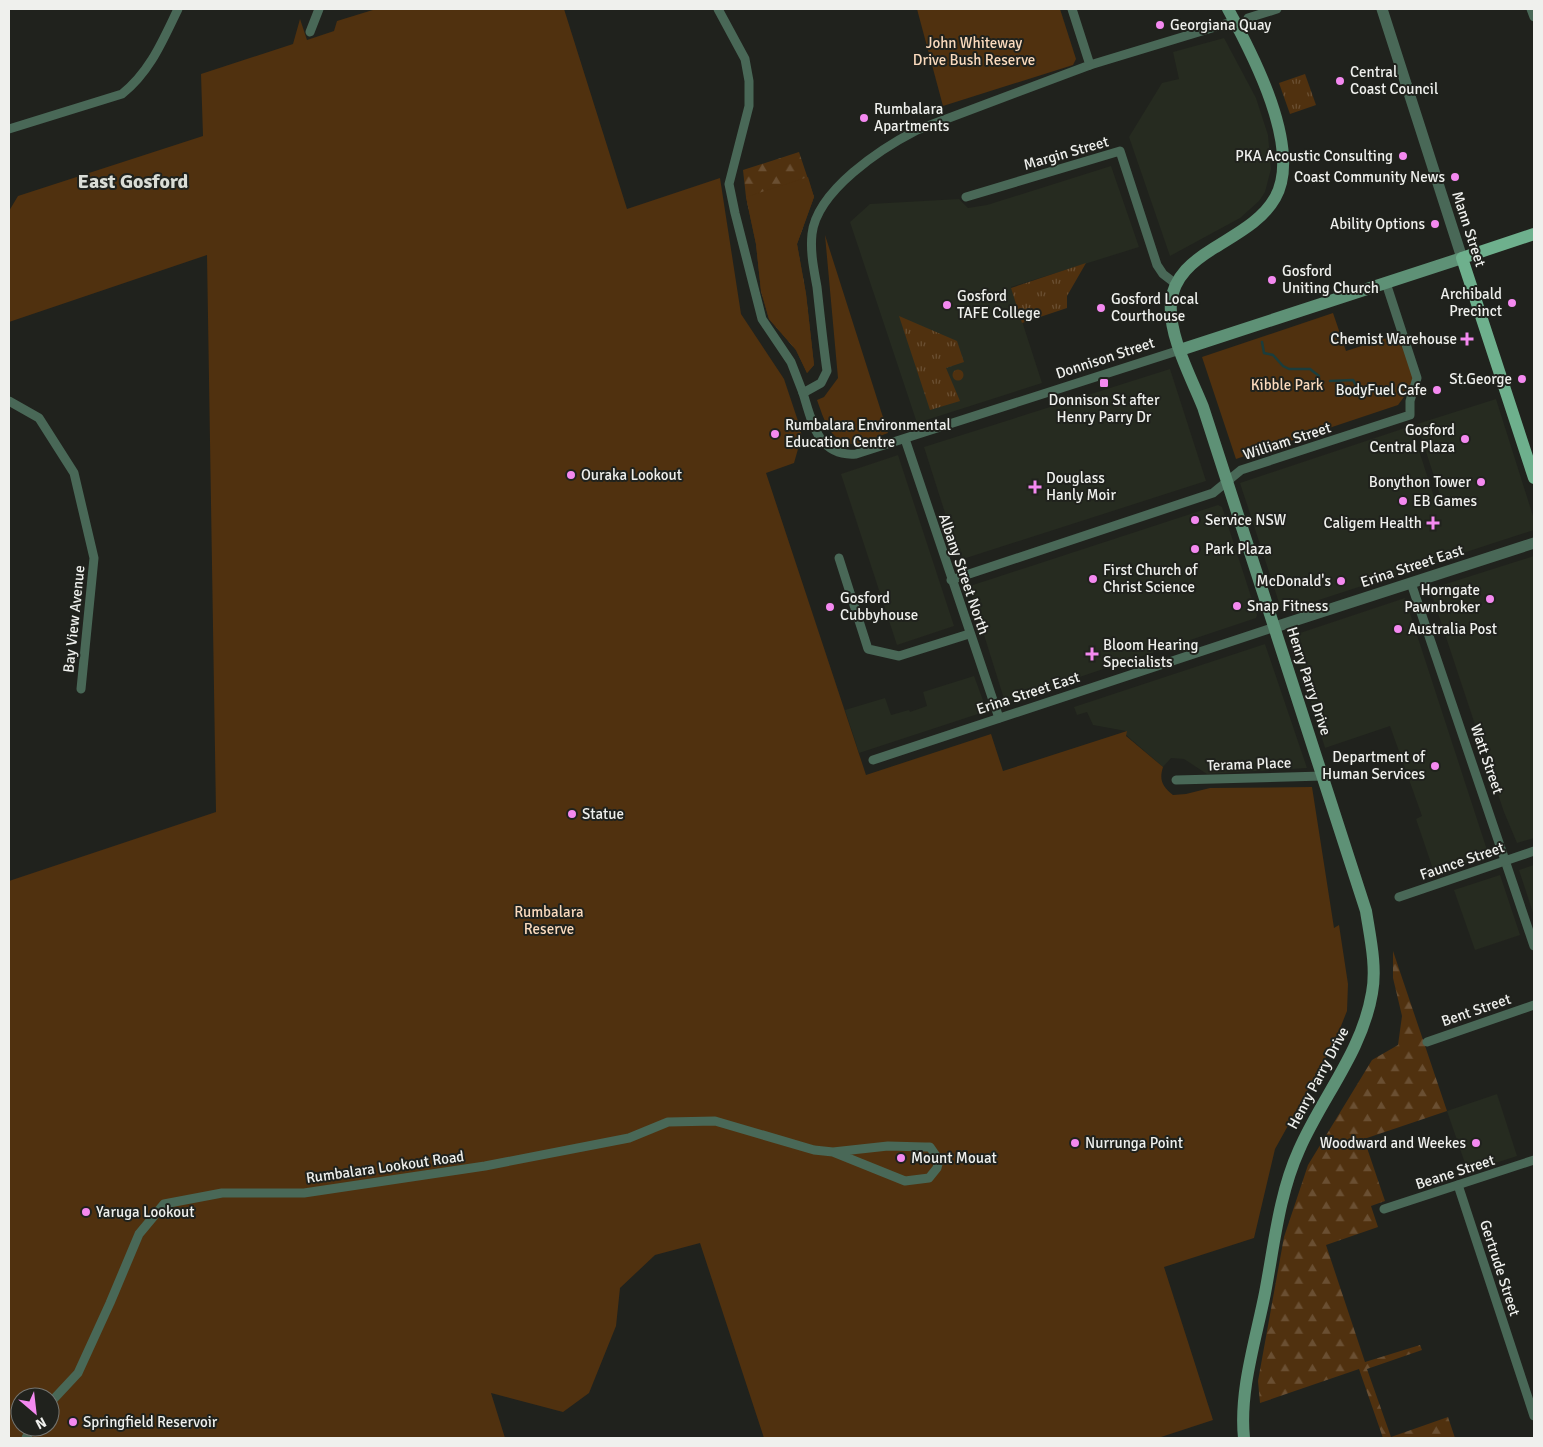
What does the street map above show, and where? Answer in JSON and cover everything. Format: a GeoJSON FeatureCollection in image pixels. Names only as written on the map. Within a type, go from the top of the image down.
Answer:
{"type":"FeatureCollection","features":[{"type":"Feature","properties":{"kind":"main road","name":"Henry Parry Drive"},"geometry":{"type":"LineString","coordinates":[[1228,9],[1259,73],[1278,126],[1283,153],[1283,178],[1275,199],[1260,217],[1194,261],[1176,284],[1171,310],[1180,350],[1203,407],[1366,911],[1373,954],[1373,992],[1361,1035],[1298,1150],[1284,1196],[1247,1382],[1242,1424],[1244,1438]]}},
{"type":"Feature","properties":{"kind":"main road","name":"Donnison Street"},"geometry":{"type":"LineString","coordinates":[[1180,350],[1534,234]]}},
{"type":"Feature","properties":{"kind":"main road","name":"Mann Street"},"geometry":{"type":"LineString","coordinates":[[1462,258],[1534,478]]}},
{"type":"Feature","properties":{"kind":"street"},"geometry":{"type":"LineString","coordinates":[[9,129],[122,94],[137,82],[158,52],[178,9]]}},
{"type":"Feature","properties":{"kind":"street"},"geometry":{"type":"LineString","coordinates":[[310,32],[318,9]]}},
{"type":"Feature","properties":{"kind":"street","name":"Donnison Street"},"geometry":{"type":"LineString","coordinates":[[718,9],[745,59],[749,81],[749,106],[729,184],[762,319],[790,362],[817,434],[836,452],[845,455],[856,454],[1180,350]]}},
{"type":"Feature","properties":{"kind":"street"},"geometry":{"type":"LineString","coordinates":[[1072,9],[1090,65]]}},
{"type":"Feature","properties":{"kind":"street"},"geometry":{"type":"LineString","coordinates":[[1248,18],[1277,9]]}},
{"type":"Feature","properties":{"kind":"street"},"geometry":{"type":"LineString","coordinates":[[1531,9],[1534,17]]}},
{"type":"Feature","properties":{"kind":"street","name":"Mann Street"},"geometry":{"type":"LineString","coordinates":[[1381,12],[1462,258]]}},
{"type":"Feature","properties":{"kind":"street"},"geometry":{"type":"LineString","coordinates":[[803,393],[821,382],[827,370],[812,252],[812,232],[827,201],[841,183],[880,153],[918,130],[1090,65],[1235,21]]}},
{"type":"Feature","properties":{"kind":"street","name":"Margin Street"},"geometry":{"type":"LineString","coordinates":[[966,196],[1120,151],[1157,265],[1163,274],[1176,284]]}},
{"type":"Feature","properties":{"kind":"street","name":"William Street"},"geometry":{"type":"LineString","coordinates":[[952,580],[1213,493],[1241,470],[1410,415],[1410,401],[1417,378],[1386,283]]}},
{"type":"Feature","properties":{"kind":"street","name":"Bay View Avenue"},"geometry":{"type":"LineString","coordinates":[[9,401],[39,418],[74,473],[94,558],[81,689]]}},
{"type":"Feature","properties":{"kind":"street","name":"Albany Street North"},"geometry":{"type":"LineString","coordinates":[[905,439],[969,634],[999,718]]}},
{"type":"Feature","properties":{"kind":"street","name":"Erina Street East"},"geometry":{"type":"LineString","coordinates":[[873,760],[1534,543]]}},
{"type":"Feature","properties":{"kind":"street"},"geometry":{"type":"LineString","coordinates":[[839,558],[868,649],[899,656],[969,634]]}},
{"type":"Feature","properties":{"kind":"street","name":"Watt Street"},"geometry":{"type":"LineString","coordinates":[[1411,583],[1534,946]]}},
{"type":"Feature","properties":{"kind":"street","name":"Terama Place"},"geometry":{"type":"LineString","coordinates":[[1176,780],[1323,776]]}},
{"type":"Feature","properties":{"kind":"street","name":"Faunce Street"},"geometry":{"type":"LineString","coordinates":[[1399,897],[1534,851]]}},
{"type":"Feature","properties":{"kind":"street","name":"Bent Street"},"geometry":{"type":"LineString","coordinates":[[1428,1042],[1534,1005]]}},
{"type":"Feature","properties":{"kind":"street","name":"Rumbalara Lookout Road"},"geometry":{"type":"LineString","coordinates":[[60,1392],[78,1373],[139,1234],[164,1204],[222,1193],[304,1193],[485,1166],[629,1138],[668,1122],[715,1121],[814,1150],[833,1152],[888,1146],[930,1147],[939,1160],[937,1168],[929,1178],[905,1181],[833,1152]]}},
{"type":"Feature","properties":{"kind":"street","name":"Beane Street"},"geometry":{"type":"LineString","coordinates":[[1384,1209],[1534,1160]]}},
{"type":"Feature","properties":{"kind":"street","name":"Gertrude Street"},"geometry":{"type":"LineString","coordinates":[[1458,1185],[1534,1416]]}},
{"type":"Feature","properties":{"kind":"shaded area"},"geometry":{"type":"Polygon","coordinates":[[[1224,38],[1256,98],[1268,135],[1271,169],[1265,192],[1259,201],[1240,218],[1170,256],[1129,137],[1162,83],[1179,79],[1173,52],[1224,38]]]}},
{"type":"Feature","properties":{"kind":"shaded area","name":"Gosford TAFE College"},"geometry":{"type":"Polygon","coordinates":[[[1111,166],[1139,247],[1011,287],[1042,383],[917,423],[850,222],[870,204],[959,199],[968,208],[987,205],[1111,166]]]}},
{"type":"Feature","properties":{"kind":"shaded area"},"geometry":{"type":"Polygon","coordinates":[[[1170,369],[1206,481],[960,560],[924,447],[1170,369]]]}},
{"type":"Feature","properties":{"kind":"shaded area"},"geometry":{"type":"Polygon","coordinates":[[[1496,399],[1534,519],[1534,530],[1282,612],[1240,483],[1411,426],[1436,503],[1442,501],[1417,424],[1496,399]]]}},
{"type":"Feature","properties":{"kind":"shaded area"},"geometry":{"type":"Polygon","coordinates":[[[898,455],[954,626],[897,645],[841,474],[898,455]]]}},
{"type":"Feature","properties":{"kind":"shaded area"},"geometry":{"type":"Polygon","coordinates":[[[1218,505],[1222,507],[1257,615],[1256,618],[1005,702],[970,590],[973,585],[1218,505]]]}},
{"type":"Feature","properties":{"kind":"shaded area"},"geometry":{"type":"Polygon","coordinates":[[[1534,556],[1534,838],[1517,843],[1504,812],[1430,589],[1534,556]]]}},
{"type":"Feature","properties":{"kind":"shaded area"},"geometry":{"type":"Polygon","coordinates":[[[1405,598],[1489,856],[1435,875],[1416,819],[1422,816],[1390,726],[1325,748],[1291,636],[1405,598]]]}},
{"type":"Feature","properties":{"kind":"shaded area"},"geometry":{"type":"Polygon","coordinates":[[[1265,644],[1307,768],[1207,774],[1184,759],[1171,758],[1163,767],[1126,735],[1126,731],[1093,725],[1087,712],[1077,715],[1074,707],[1265,644]]]}},
{"type":"Feature","properties":{"kind":"shaded area"},"geometry":{"type":"Polygon","coordinates":[[[974,676],[985,708],[981,713],[859,753],[845,710],[885,698],[891,715],[909,710],[910,712],[927,706],[923,692],[974,676]]]}},
{"type":"Feature","properties":{"kind":"shaded area"},"geometry":{"type":"Polygon","coordinates":[[[1534,865],[1534,916],[1519,870],[1534,865]]]}},
{"type":"Feature","properties":{"kind":"shaded area"},"geometry":{"type":"Polygon","coordinates":[[[1500,875],[1520,935],[1475,950],[1454,890],[1500,875]]]}},
{"type":"Feature","properties":{"kind":"shaded area"},"geometry":{"type":"Polygon","coordinates":[[[1497,1094],[1517,1156],[1468,1172],[1447,1111],[1497,1094]]]}},
{"type":"Feature","properties":{"kind":"green space","name":"Rumbalara Reserve"},"geometry":{"type":"Polygon","coordinates":[[[376,9],[564,9],[627,209],[720,178],[741,314],[784,379],[800,427],[803,443],[798,449],[794,463],[766,473],[866,775],[991,734],[1003,771],[1127,731],[1126,736],[1163,767],[1162,782],[1173,795],[1210,788],[1312,787],[1334,928],[1339,925],[1348,984],[1347,1011],[1335,1041],[1275,1149],[1254,1238],[1164,1267],[1213,1420],[1158,1438],[764,1438],[700,1243],[655,1255],[620,1288],[616,1326],[589,1393],[563,1412],[491,1393],[505,1438],[9,1438],[9,881],[216,812],[207,255],[9,322],[9,211],[18,196],[203,136],[201,74],[293,44],[300,19],[307,40],[334,31],[337,21],[376,9]]]}},
{"type":"Feature","properties":{"kind":"green space","name":"John Whiteway Drive Bush Reserve"},"geometry":{"type":"Polygon","coordinates":[[[917,9],[1060,9],[1076,59],[1073,65],[943,106],[917,9]]]}},
{"type":"Feature","properties":{"kind":"green space"},"geometry":{"type":"Polygon","coordinates":[[[1305,74],[1316,105],[1290,114],[1279,83],[1305,74]]]}},
{"type":"Feature","properties":{"kind":"green space"},"geometry":{"type":"Polygon","coordinates":[[[799,152],[814,197],[797,244],[806,294],[814,365],[807,373],[796,350],[769,319],[761,291],[756,244],[746,197],[743,170],[799,152]]]}},
{"type":"Feature","properties":{"kind":"green space"},"geometry":{"type":"Polygon","coordinates":[[[808,177],[814,197],[797,244],[806,294],[814,365],[807,373],[796,350],[769,319],[761,291],[756,244],[746,197],[808,177]]]}},
{"type":"Feature","properties":{"kind":"green space"},"geometry":{"type":"Polygon","coordinates":[[[825,235],[888,433],[859,444],[846,443],[834,435],[829,429],[817,400],[824,397],[838,378],[825,235]]]}},
{"type":"Feature","properties":{"kind":"green space"},"geometry":{"type":"Polygon","coordinates":[[[1086,263],[1067,296],[1067,308],[1022,323],[1011,288],[1086,263]]]}},
{"type":"Feature","properties":{"kind":"green space","name":"Kibble Park"},"geometry":{"type":"Polygon","coordinates":[[[1333,313],[1346,351],[1399,334],[1415,375],[1413,385],[1398,405],[1236,459],[1202,357],[1333,313]]]}},
{"type":"Feature","properties":{"kind":"green space"},"geometry":{"type":"Polygon","coordinates":[[[899,316],[957,341],[964,362],[946,368],[960,401],[930,410],[899,316]]]}},
{"type":"Feature","properties":{"kind":"green space"},"geometry":{"type":"Polygon","coordinates":[[[958,369],[964,375],[958,381],[952,375],[958,369]]]}},
{"type":"Feature","properties":{"kind":"green space"},"geometry":{"type":"Polygon","coordinates":[[[1393,951],[1447,1111],[1364,1139],[1385,1201],[1371,1206],[1378,1227],[1326,1245],[1365,1362],[1420,1345],[1422,1350],[1367,1369],[1391,1437],[1448,1417],[1455,1438],[1383,1438],[1359,1369],[1260,1403],[1258,1381],[1284,1237],[1308,1165],[1372,1060],[1398,1045],[1402,1016],[1393,978],[1393,951]]]}},
{"type":"Feature","properties":{"kind":"waterway"},"geometry":{"type":"LineString","coordinates":[[1262,342],[1264,353],[1273,355],[1283,366],[1289,369],[1310,369],[1319,376]]}},
{"type":"Feature","properties":{"kind":"waterway"},"geometry":{"type":"LineString","coordinates":[[1330,381],[1353,380],[1356,385]]}},
{"type":"Feature","properties":{"kind":"place","name":"Georgiana Quay"},"geometry":{"type":"Point","coordinates":[1160,25]}},
{"type":"Feature","properties":{"kind":"place","name":"Central Coast Council"},"geometry":{"type":"Point","coordinates":[1340,81]}},
{"type":"Feature","properties":{"kind":"place","name":"Rumbalara Apartments"},"geometry":{"type":"Point","coordinates":[864,118]}},
{"type":"Feature","properties":{"kind":"place","name":"PKA Acoustic Consulting"},"geometry":{"type":"Point","coordinates":[1403,156]}},
{"type":"Feature","properties":{"kind":"place","name":"Coast Community News"},"geometry":{"type":"Point","coordinates":[1455,177]}},
{"type":"Feature","properties":{"kind":"place","name":"Ability Options"},"geometry":{"type":"Point","coordinates":[1435,224]}},
{"type":"Feature","properties":{"kind":"place","name":"Gosford Uniting Church"},"geometry":{"type":"Point","coordinates":[1272,280]}},
{"type":"Feature","properties":{"kind":"place","name":"Archibald Precinct"},"geometry":{"type":"Point","coordinates":[1512,303]}},
{"type":"Feature","properties":{"kind":"place","name":"Gosford TAFE College"},"geometry":{"type":"Point","coordinates":[947,305]}},
{"type":"Feature","properties":{"kind":"place","name":"Gosford Local Courthouse"},"geometry":{"type":"Point","coordinates":[1101,308]}},
{"type":"Feature","properties":{"kind":"place","name":"Chemist Warehouse"},"geometry":{"type":"Point","coordinates":[1467,339]}},
{"type":"Feature","properties":{"kind":"place","name":"St.George"},"geometry":{"type":"Point","coordinates":[1522,379]}},
{"type":"Feature","properties":{"kind":"place","name":"Donnison St after Henry Parry Dr"},"geometry":{"type":"Point","coordinates":[1104,383]}},
{"type":"Feature","properties":{"kind":"place","name":"BodyFuel Cafe"},"geometry":{"type":"Point","coordinates":[1437,390]}},
{"type":"Feature","properties":{"kind":"place","name":"Rumbalara Environmental Education Centre"},"geometry":{"type":"Point","coordinates":[775,434]}},
{"type":"Feature","properties":{"kind":"place","name":"Gosford Central Plaza"},"geometry":{"type":"Point","coordinates":[1465,439]}},
{"type":"Feature","properties":{"kind":"place","name":"Ouraka Lookout"},"geometry":{"type":"Point","coordinates":[571,475]}},
{"type":"Feature","properties":{"kind":"place","name":"Bonython Tower"},"geometry":{"type":"Point","coordinates":[1481,482]}},
{"type":"Feature","properties":{"kind":"place","name":"Douglass Hanly Moir"},"geometry":{"type":"Point","coordinates":[1035,487]}},
{"type":"Feature","properties":{"kind":"place","name":"EB Games"},"geometry":{"type":"Point","coordinates":[1403,501]}},
{"type":"Feature","properties":{"kind":"place","name":"Service NSW"},"geometry":{"type":"Point","coordinates":[1195,520]}},
{"type":"Feature","properties":{"kind":"place","name":"Caligem Health"},"geometry":{"type":"Point","coordinates":[1433,523]}},
{"type":"Feature","properties":{"kind":"place","name":"Park Plaza"},"geometry":{"type":"Point","coordinates":[1195,549]}},
{"type":"Feature","properties":{"kind":"place","name":"First Church of Christ Science"},"geometry":{"type":"Point","coordinates":[1093,579]}},
{"type":"Feature","properties":{"kind":"place","name":"McDonald's"},"geometry":{"type":"Point","coordinates":[1341,581]}},
{"type":"Feature","properties":{"kind":"place","name":"Horngate Pawnbroker"},"geometry":{"type":"Point","coordinates":[1490,599]}},
{"type":"Feature","properties":{"kind":"place","name":"Snap Fitness"},"geometry":{"type":"Point","coordinates":[1237,606]}},
{"type":"Feature","properties":{"kind":"place","name":"Gosford Cubbyhouse"},"geometry":{"type":"Point","coordinates":[830,607]}},
{"type":"Feature","properties":{"kind":"place","name":"Australia Post"},"geometry":{"type":"Point","coordinates":[1398,629]}},
{"type":"Feature","properties":{"kind":"place","name":"Bloom Hearing Specialists"},"geometry":{"type":"Point","coordinates":[1092,654]}},
{"type":"Feature","properties":{"kind":"place","name":"Department of Human Services"},"geometry":{"type":"Point","coordinates":[1435,766]}},
{"type":"Feature","properties":{"kind":"place","name":"Statue"},"geometry":{"type":"Point","coordinates":[572,814]}},
{"type":"Feature","properties":{"kind":"place","name":"Nurrunga Point"},"geometry":{"type":"Point","coordinates":[1075,1143]}},
{"type":"Feature","properties":{"kind":"place","name":"Woodward and Weekes"},"geometry":{"type":"Point","coordinates":[1476,1143]}},
{"type":"Feature","properties":{"kind":"place","name":"Mount Mouat"},"geometry":{"type":"Point","coordinates":[901,1158]}},
{"type":"Feature","properties":{"kind":"place","name":"Yaruga Lookout"},"geometry":{"type":"Point","coordinates":[86,1212]}},
{"type":"Feature","properties":{"kind":"place","name":"Springfield Reservoir"},"geometry":{"type":"Point","coordinates":[73,1422]}},
{"type":"Feature","properties":{"kind":"district","name":"East Gosford"},"geometry":{"type":"Point","coordinates":[133,181]}}]}
